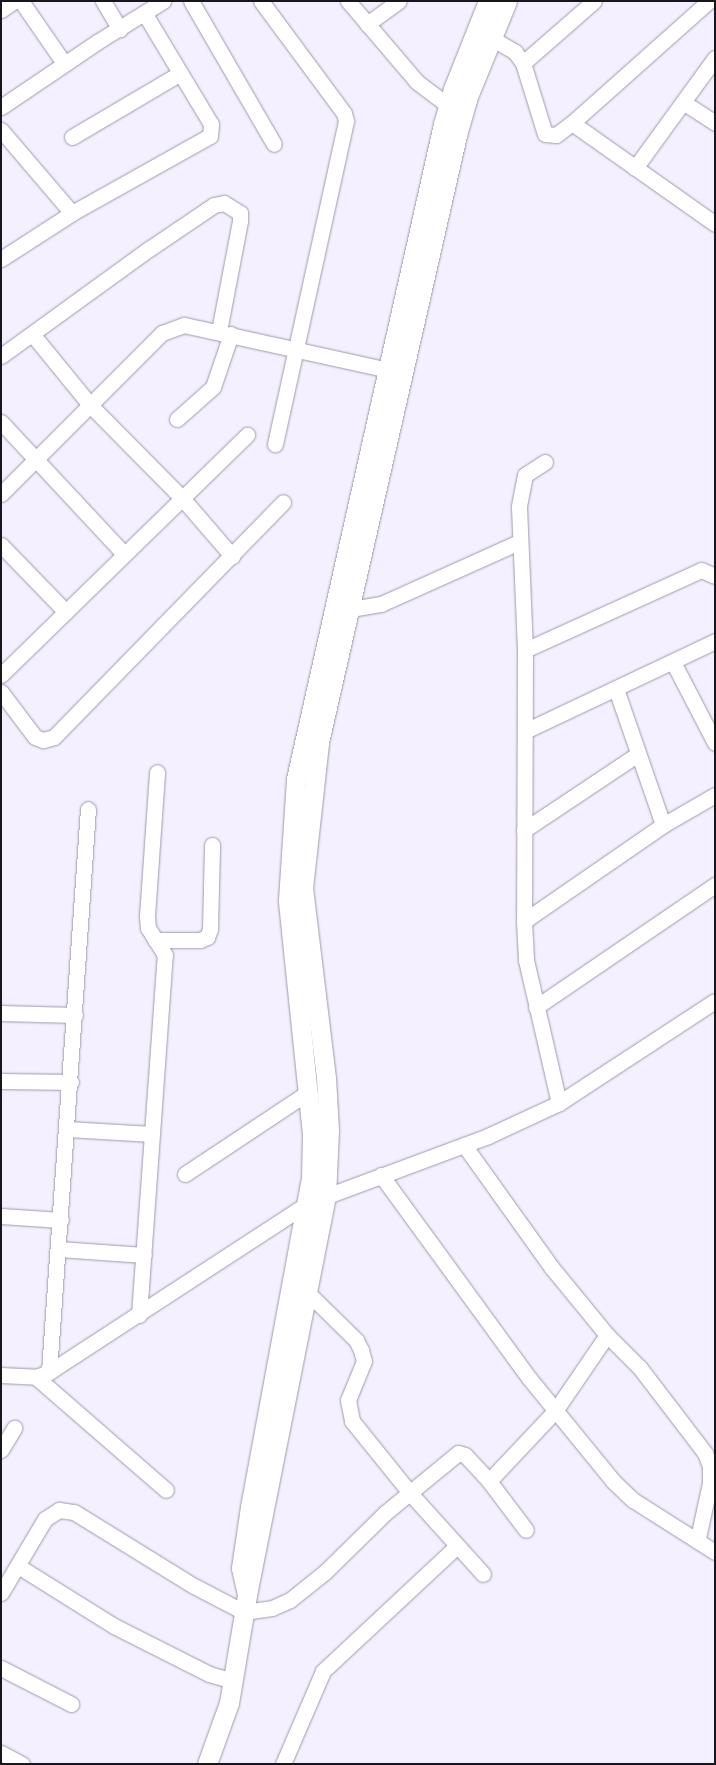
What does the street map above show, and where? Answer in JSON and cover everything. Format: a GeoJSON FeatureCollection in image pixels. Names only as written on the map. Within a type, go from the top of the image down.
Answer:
{"type":"FeatureCollection","features":[{"type":"Feature","properties":{"kind":"main road"},"geometry":{"type":"LineString","coordinates":[[207,1764],[229,1703],[246,1603],[326,1196],[329,1130],[326,1078],[303,888],[308,814],[319,742],[340,611],[388,370],[448,105],[488,1]]}},
{"type":"Feature","properties":{"kind":"main road"},"geometry":{"type":"LineString","coordinates":[[246,1603],[241,1568],[250,1507],[308,1203],[312,1134],[292,960],[288,900],[296,778],[340,611],[457,135],[467,99],[507,1]]}},
{"type":"Feature","properties":{"kind":"street"},"geometry":{"type":"LineString","coordinates":[[1,10],[14,1]]}},
{"type":"Feature","properties":{"kind":"street"},"geometry":{"type":"LineString","coordinates":[[21,1],[64,63]]}},
{"type":"Feature","properties":{"kind":"street"},"geometry":{"type":"LineString","coordinates":[[103,1],[120,28]]}},
{"type":"Feature","properties":{"kind":"street"},"geometry":{"type":"LineString","coordinates":[[1,107],[64,63],[163,1]]}},
{"type":"Feature","properties":{"kind":"street"},"geometry":{"type":"LineString","coordinates":[[191,1],[274,144]]}},
{"type":"Feature","properties":{"kind":"street"},"geometry":{"type":"LineString","coordinates":[[262,1],[344,113],[346,121],[294,348],[275,444]]}},
{"type":"Feature","properties":{"kind":"street"},"geometry":{"type":"LineString","coordinates":[[348,1],[417,82],[448,105]]}},
{"type":"Feature","properties":{"kind":"street"},"geometry":{"type":"LineString","coordinates":[[367,24],[399,1]]}},
{"type":"Feature","properties":{"kind":"street"},"geometry":{"type":"LineString","coordinates":[[523,63],[594,1]]}},
{"type":"Feature","properties":{"kind":"street"},"geometry":{"type":"LineString","coordinates":[[492,38],[515,52],[523,63],[545,134],[556,135],[572,123],[709,1]]}},
{"type":"Feature","properties":{"kind":"street"},"geometry":{"type":"LineString","coordinates":[[1,259],[72,213],[210,136],[211,124],[179,74],[145,14]]}},
{"type":"Feature","properties":{"kind":"street"},"geometry":{"type":"LineString","coordinates":[[635,168],[715,58]]}},
{"type":"Feature","properties":{"kind":"street"},"geometry":{"type":"LineString","coordinates":[[72,137],[179,74]]}},
{"type":"Feature","properties":{"kind":"street"},"geometry":{"type":"LineString","coordinates":[[683,102],[715,123]]}},
{"type":"Feature","properties":{"kind":"street"},"geometry":{"type":"LineString","coordinates":[[572,123],[715,224]]}},
{"type":"Feature","properties":{"kind":"street"},"geometry":{"type":"LineString","coordinates":[[1,130],[72,213]]}},
{"type":"Feature","properties":{"kind":"street"},"geometry":{"type":"LineString","coordinates":[[1,356],[149,249],[214,205],[224,203],[240,213],[225,333],[212,387],[177,419]]}},
{"type":"Feature","properties":{"kind":"street"},"geometry":{"type":"LineString","coordinates":[[1,494],[162,333],[184,325],[388,370]]}},
{"type":"Feature","properties":{"kind":"street"},"geometry":{"type":"LineString","coordinates":[[33,334],[90,405],[182,498],[232,556]]}},
{"type":"Feature","properties":{"kind":"street"},"geometry":{"type":"LineString","coordinates":[[1,422],[34,460],[124,554]]}},
{"type":"Feature","properties":{"kind":"street"},"geometry":{"type":"LineString","coordinates":[[1,675],[247,436]]}},
{"type":"Feature","properties":{"kind":"street"},"geometry":{"type":"LineString","coordinates":[[545,462],[525,475],[519,507],[525,650],[526,731],[524,921],[526,960],[559,1103]]}},
{"type":"Feature","properties":{"kind":"street"},"geometry":{"type":"LineString","coordinates":[[1,692],[36,737],[50,740],[283,502]]}},
{"type":"Feature","properties":{"kind":"street"},"geometry":{"type":"LineString","coordinates":[[340,611],[381,604],[519,542]]}},
{"type":"Feature","properties":{"kind":"street"},"geometry":{"type":"LineString","coordinates":[[1,545],[66,612]]}},
{"type":"Feature","properties":{"kind":"street"},"geometry":{"type":"LineString","coordinates":[[525,650],[701,570],[715,576]]}},
{"type":"Feature","properties":{"kind":"street"},"geometry":{"type":"LineString","coordinates":[[526,731],[715,641]]}},
{"type":"Feature","properties":{"kind":"street"},"geometry":{"type":"LineString","coordinates":[[673,662],[715,743]]}},
{"type":"Feature","properties":{"kind":"street"},"geometry":{"type":"LineString","coordinates":[[616,689],[663,825]]}},
{"type":"Feature","properties":{"kind":"street"},"geometry":{"type":"LineString","coordinates":[[524,830],[638,754]]}},
{"type":"Feature","properties":{"kind":"street"},"geometry":{"type":"LineString","coordinates":[[139,1315],[165,955],[148,928],[147,916],[157,772]]}},
{"type":"Feature","properties":{"kind":"street"},"geometry":{"type":"LineString","coordinates":[[524,921],[663,825],[715,795]]}},
{"type":"Feature","properties":{"kind":"street"},"geometry":{"type":"LineString","coordinates":[[42,1374],[59,1249],[88,808]]}},
{"type":"Feature","properties":{"kind":"street"},"geometry":{"type":"LineString","coordinates":[[156,940],[200,940],[207,937],[210,929],[212,844]]}},
{"type":"Feature","properties":{"kind":"street"},"geometry":{"type":"LineString","coordinates":[[536,1007],[715,885]]}},
{"type":"Feature","properties":{"kind":"street"},"geometry":{"type":"LineString","coordinates":[[1,1375],[42,1374],[139,1315],[308,1203],[464,1145],[559,1103],[715,1001]]}},
{"type":"Feature","properties":{"kind":"street"},"geometry":{"type":"LineString","coordinates":[[1,1013],[75,1016]]}},
{"type":"Feature","properties":{"kind":"street"},"geometry":{"type":"LineString","coordinates":[[1,1081],[70,1082]]}},
{"type":"Feature","properties":{"kind":"street"},"geometry":{"type":"LineString","coordinates":[[185,1174],[308,1093]]}},
{"type":"Feature","properties":{"kind":"street"},"geometry":{"type":"LineString","coordinates":[[67,1129],[152,1134]]}},
{"type":"Feature","properties":{"kind":"street"},"geometry":{"type":"LineString","coordinates":[[464,1145],[552,1268],[607,1335],[640,1368],[710,1466],[710,1483],[698,1538]]}},
{"type":"Feature","properties":{"kind":"street"},"geometry":{"type":"LineString","coordinates":[[381,1175],[555,1411],[633,1500],[698,1538],[715,1552]]}},
{"type":"Feature","properties":{"kind":"street"},"geometry":{"type":"LineString","coordinates":[[1,1216],[61,1220]]}},
{"type":"Feature","properties":{"kind":"street"},"geometry":{"type":"LineString","coordinates":[[59,1249],[144,1254]]}},
{"type":"Feature","properties":{"kind":"street"},"geometry":{"type":"LineString","coordinates":[[307,1292],[356,1340],[361,1350],[364,1361],[348,1400],[352,1421],[410,1493],[483,1574]]}},
{"type":"Feature","properties":{"kind":"street"},"geometry":{"type":"LineString","coordinates":[[489,1481],[555,1411],[607,1335]]}},
{"type":"Feature","properties":{"kind":"street"},"geometry":{"type":"LineString","coordinates":[[42,1374],[166,1490]]}},
{"type":"Feature","properties":{"kind":"street"},"geometry":{"type":"LineString","coordinates":[[1,1450],[14,1428]]}},
{"type":"Feature","properties":{"kind":"street"},"geometry":{"type":"LineString","coordinates":[[1,1593],[45,1519],[59,1510],[74,1512],[194,1586],[246,1603],[272,1608],[290,1600],[325,1572],[410,1493],[458,1453],[465,1455],[489,1481],[526,1530]]}},
{"type":"Feature","properties":{"kind":"street"},"geometry":{"type":"LineString","coordinates":[[283,1764],[324,1671],[457,1546]]}},
{"type":"Feature","properties":{"kind":"street"},"geometry":{"type":"LineString","coordinates":[[18,1566],[114,1626],[209,1674],[233,1681]]}},
{"type":"Feature","properties":{"kind":"street"},"geometry":{"type":"LineString","coordinates":[[1,1668],[71,1704]]}},
{"type":"Feature","properties":{"kind":"street"},"geometry":{"type":"LineString","coordinates":[[1,1753],[22,1764]]}}]}
